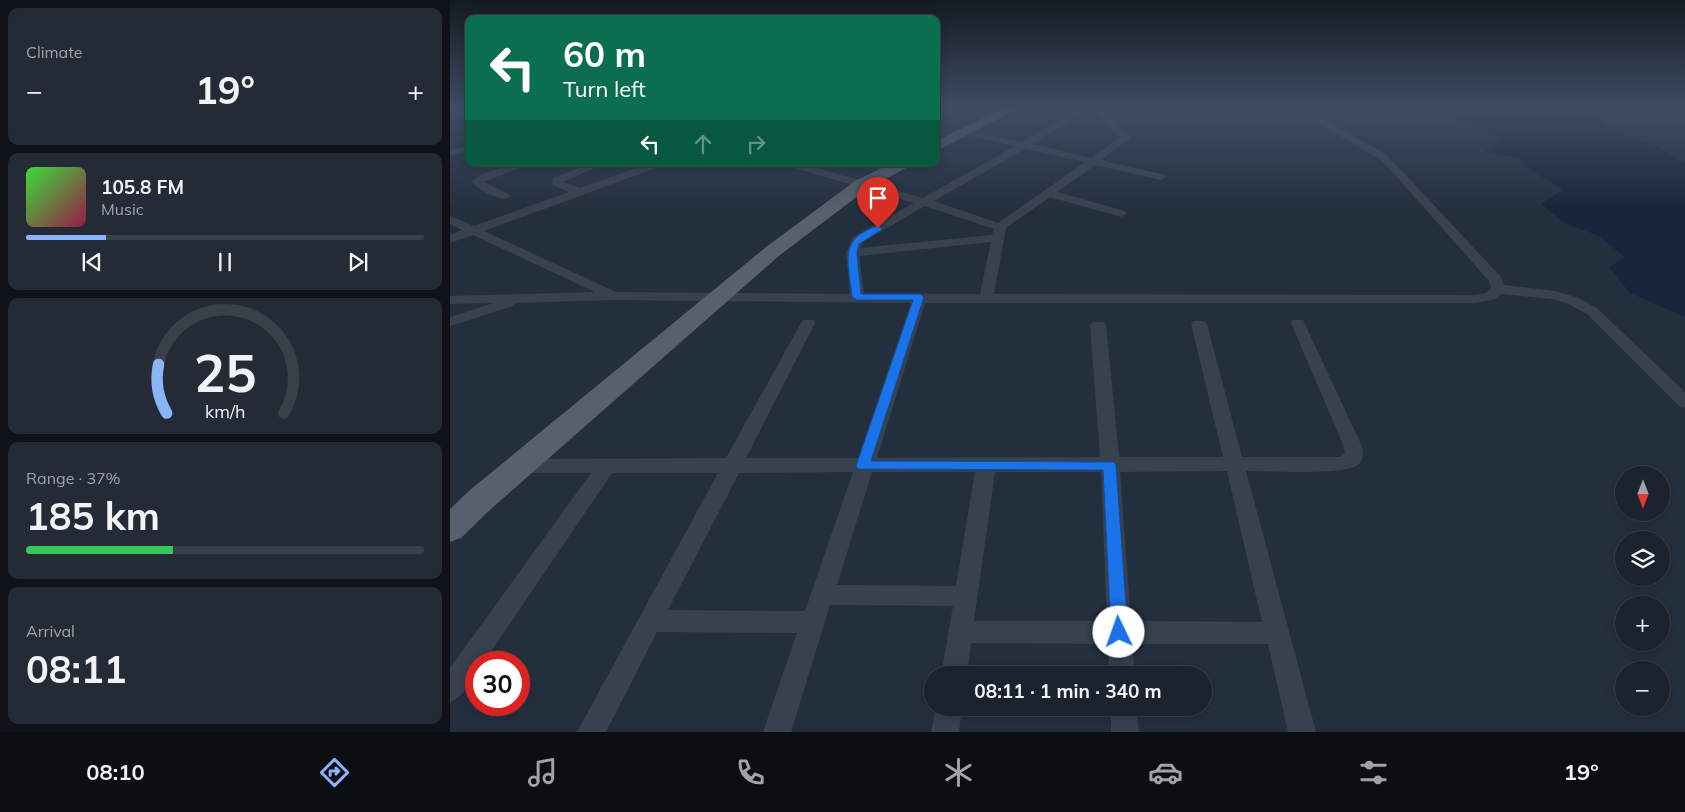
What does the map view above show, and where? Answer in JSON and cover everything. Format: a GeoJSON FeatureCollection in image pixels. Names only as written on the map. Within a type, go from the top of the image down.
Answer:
{"type":"FeatureCollection","features":[{"type":"Feature","properties":{"kind":"main road"},"geometry":{"type":"LineString","coordinates":[[451,526],[772,251],[860,185],[896,167]]}},
{"type":"Feature","properties":{"kind":"street"},"geometry":{"type":"LineString","coordinates":[[1009,142],[1161,177]]}},
{"type":"Feature","properties":{"kind":"street"},"geometry":{"type":"LineString","coordinates":[[857,297],[852,253],[857,240],[1032,142]]}},
{"type":"Feature","properties":{"kind":"street"},"geometry":{"type":"LineString","coordinates":[[852,253],[998,232],[1047,193],[1120,142]]}},
{"type":"Feature","properties":{"kind":"street"},"geometry":{"type":"LineString","coordinates":[[1357,142],[1383,157],[1393,166],[1496,280],[1498,289]]}},
{"type":"Feature","properties":{"kind":"street"},"geometry":{"type":"LineString","coordinates":[[450,153],[465,149]]}},
{"type":"Feature","properties":{"kind":"street"},"geometry":{"type":"LineString","coordinates":[[504,196],[477,181],[486,176],[514,167]]}},
{"type":"Feature","properties":{"kind":"street"},"geometry":{"type":"LineString","coordinates":[[579,192],[557,183],[557,180],[600,167],[624,176]]}},
{"type":"Feature","properties":{"kind":"street"},"geometry":{"type":"LineString","coordinates":[[450,239],[650,167]]}},
{"type":"Feature","properties":{"kind":"street"},"geometry":{"type":"LineString","coordinates":[[802,167],[925,202],[998,232]]}},
{"type":"Feature","properties":{"kind":"street"},"geometry":{"type":"LineString","coordinates":[[1047,193],[1121,213]]}},
{"type":"Feature","properties":{"kind":"street"},"geometry":{"type":"LineString","coordinates":[[450,220],[614,296]]}},
{"type":"Feature","properties":{"kind":"street"},"geometry":{"type":"LineString","coordinates":[[986,297],[998,232]]}},
{"type":"Feature","properties":{"kind":"street"},"geometry":{"type":"LineString","coordinates":[[450,300],[614,296],[719,298],[1475,299],[1490,296],[1498,289],[1555,296],[1571,300],[1592,311],[1685,402]]}},
{"type":"Feature","properties":{"kind":"street"},"geometry":{"type":"LineString","coordinates":[[777,732],[920,297]]}},
{"type":"Feature","properties":{"kind":"street"},"geometry":{"type":"LineString","coordinates":[[450,322],[524,298]]}},
{"type":"Feature","properties":{"kind":"street"},"geometry":{"type":"LineString","coordinates":[[591,732],[808,323]]}},
{"type":"Feature","properties":{"kind":"street"},"geometry":{"type":"LineString","coordinates":[[520,466],[1343,464],[1352,459],[1354,452],[1351,442],[1298,323]]}},
{"type":"Feature","properties":{"kind":"street"},"geometry":{"type":"LineString","coordinates":[[1199,324],[1302,732]]}},
{"type":"Feature","properties":{"kind":"street"},"geometry":{"type":"LineString","coordinates":[[1098,325],[1110,465],[1121,666]]}},
{"type":"Feature","properties":{"kind":"street"},"geometry":{"type":"LineString","coordinates":[[450,690],[502,618],[606,466]]}},
{"type":"Feature","properties":{"kind":"street"},"geometry":{"type":"LineString","coordinates":[[955,666],[986,466]]}},
{"type":"Feature","properties":{"kind":"street"},"geometry":{"type":"LineString","coordinates":[[821,595],[966,596]]}},
{"type":"Feature","properties":{"kind":"street"},"geometry":{"type":"LineString","coordinates":[[649,621],[812,622]]}},
{"type":"Feature","properties":{"kind":"street"},"geometry":{"type":"LineString","coordinates":[[961,632],[1277,633]]}},
{"type":"Feature","properties":{"kind":"street"},"geometry":{"type":"LineString","coordinates":[[945,732],[948,716]]}},
{"type":"Feature","properties":{"kind":"street"},"geometry":{"type":"LineString","coordinates":[[1124,716],[1125,732]]}},
{"type":"Feature","properties":{"kind":"water"},"geometry":{"type":"Polygon","coordinates":[[[1499,142],[1645,142],[1657,146],[1685,163],[1685,317],[1630,293],[1609,267],[1625,257],[1597,235],[1564,223],[1541,204],[1563,190],[1523,165],[1526,162],[1521,159],[1483,151],[1499,142]]]}},
{"type":"Feature","properties":{"kind":"route"},"geometry":{"type":"LineString","coordinates":[[878,228],[857,240],[852,253],[857,297],[920,297],[863,466],[1110,465],[1119,632]]}}]}
